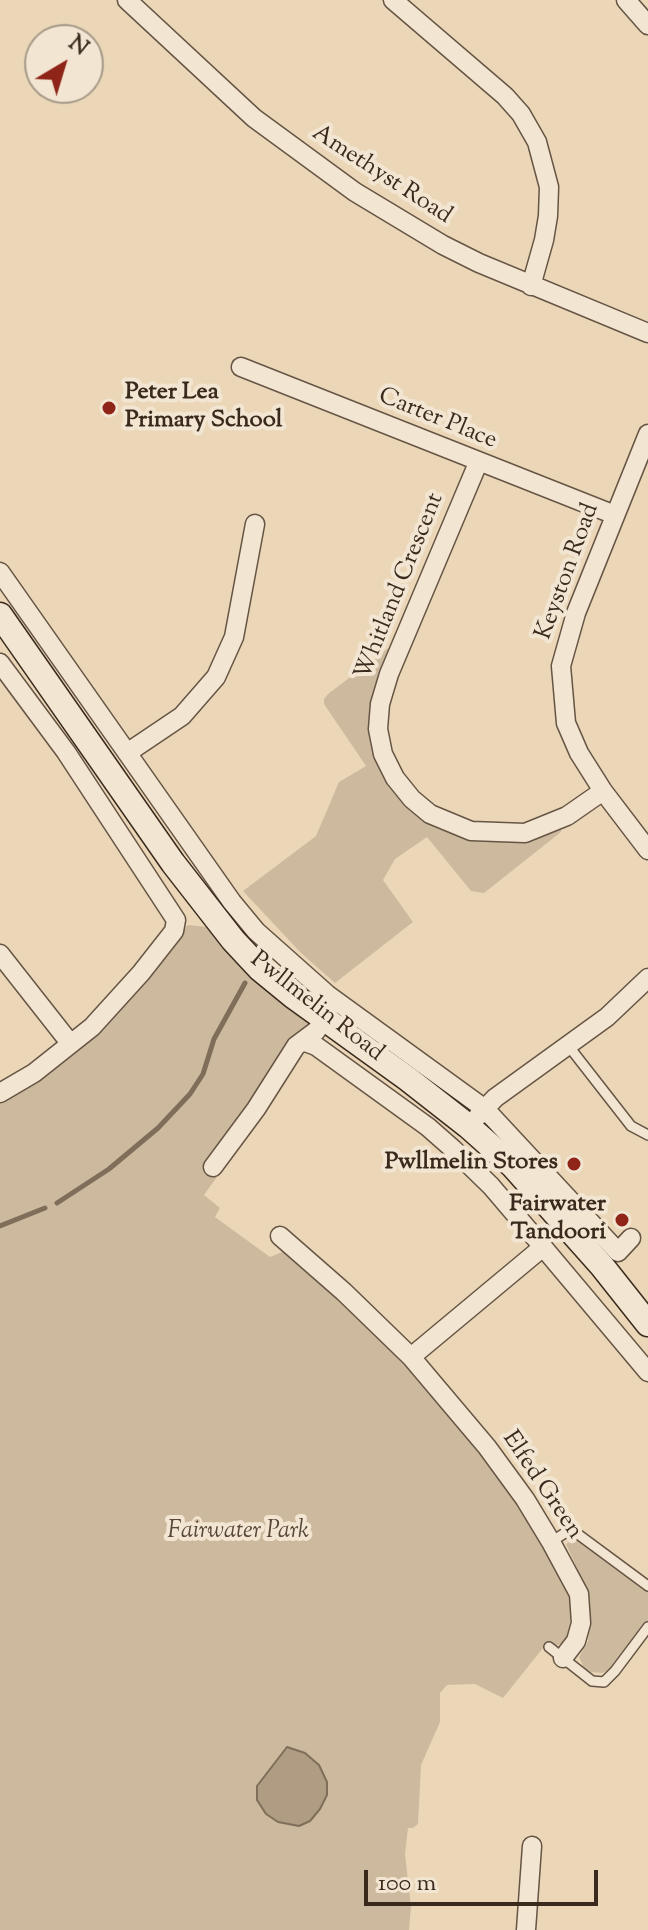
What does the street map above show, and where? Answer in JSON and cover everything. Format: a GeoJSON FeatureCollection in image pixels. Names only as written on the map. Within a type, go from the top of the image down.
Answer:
{"type":"FeatureCollection","features":[{"type":"Feature","properties":{"kind":"street","name":"Amethyst Road"},"geometry":{"type":"LineString","coordinates":[[127,0],[254,118],[355,192],[443,245],[531,286],[648,333]]}},
{"type":"Feature","properties":{"kind":"street"},"geometry":{"type":"LineString","coordinates":[[393,0],[505,96],[521,114],[537,142],[549,187],[548,216],[531,286]]}},
{"type":"Feature","properties":{"kind":"street"},"geometry":{"type":"LineString","coordinates":[[626,0],[648,25]]}},
{"type":"Feature","properties":{"kind":"street","name":"Carter Place"},"geometry":{"type":"LineString","coordinates":[[241,367],[615,515]]}},
{"type":"Feature","properties":{"kind":"street","name":"Keyston Road"},"geometry":{"type":"LineString","coordinates":[[648,434],[576,613],[561,666],[566,723],[579,753],[603,791],[648,850]]}},
{"type":"Feature","properties":{"kind":"street","name":"Whitland Crescent"},"geometry":{"type":"LineString","coordinates":[[478,463],[389,674],[380,704],[378,729],[383,754],[395,778],[412,799],[430,814],[471,831],[525,833],[567,816],[603,791]]}},
{"type":"Feature","properties":{"kind":"street"},"geometry":{"type":"LineString","coordinates":[[127,753],[182,716],[216,677],[234,637],[255,524]]}},
{"type":"Feature","properties":{"kind":"street","name":"Pwllmelin Road"},"geometry":{"type":"LineString","coordinates":[[0,572],[232,902],[256,931],[476,1117],[618,1252],[631,1238]]}},
{"type":"Feature","properties":{"kind":"street","name":"Pwllmelin Road"},"geometry":{"type":"LineString","coordinates":[[0,615],[173,863],[223,929],[260,969],[325,1019],[476,1117],[513,1166],[602,1266],[648,1324]]}},
{"type":"Feature","properties":{"kind":"street"},"geometry":{"type":"LineString","coordinates":[[0,663],[66,752],[176,920],[174,931],[92,1027],[34,1073],[0,1093]]}},
{"type":"Feature","properties":{"kind":"street"},"geometry":{"type":"LineString","coordinates":[[86,737],[106,723]]}},
{"type":"Feature","properties":{"kind":"street"},"geometry":{"type":"LineString","coordinates":[[150,878],[173,863]]}},
{"type":"Feature","properties":{"kind":"street"},"geometry":{"type":"LineString","coordinates":[[0,954],[70,1043]]}},
{"type":"Feature","properties":{"kind":"street"},"geometry":{"type":"LineString","coordinates":[[476,1117],[495,1098],[607,1017],[648,978]]}},
{"type":"Feature","properties":{"kind":"street"},"geometry":{"type":"LineString","coordinates":[[213,1167],[256,1109],[296,1046],[305,1042],[325,1019]]}},
{"type":"Feature","properties":{"kind":"street"},"geometry":{"type":"LineString","coordinates":[[305,1042],[316,1046],[428,1127],[491,1186],[648,1372]]}},
{"type":"Feature","properties":{"kind":"street","name":"Elfed Green"},"geometry":{"type":"LineString","coordinates":[[280,1236],[411,1357],[487,1447],[551,1542],[571,1576],[581,1607],[576,1641],[556,1652]]}},
{"type":"Feature","properties":{"kind":"street"},"geometry":{"type":"LineString","coordinates":[[411,1357],[543,1247]]}},
{"type":"Feature","properties":{"kind":"street"},"geometry":{"type":"LineString","coordinates":[[526,1930],[532,1846]]}},
{"type":"Feature","properties":{"kind":"lane"},"geometry":{"type":"LineString","coordinates":[[567,1044],[631,1126],[648,1135]]}},
{"type":"Feature","properties":{"kind":"lane"},"geometry":{"type":"LineString","coordinates":[[551,1542],[571,1529],[648,1586]]}},
{"type":"Feature","properties":{"kind":"lane"},"geometry":{"type":"LineString","coordinates":[[556,1652],[592,1681],[604,1682],[648,1627]]}},
{"type":"Feature","properties":{"kind":"green space"},"geometry":{"type":"Polygon","coordinates":[[[407,634],[378,729],[412,799],[472,831],[561,819],[561,832],[484,893],[471,891],[427,837],[395,859],[383,880],[413,922],[335,983],[301,953],[243,891],[316,836],[339,782],[366,766],[324,704],[324,699],[407,634]]]}},
{"type":"Feature","properties":{"kind":"green space","name":"Fairwater Park"},"geometry":{"type":"Polygon","coordinates":[[[188,925],[207,927],[238,960],[306,1018],[310,1025],[212,1169],[219,1174],[204,1195],[220,1208],[215,1217],[270,1257],[287,1250],[395,1347],[487,1456],[564,1577],[573,1605],[567,1640],[555,1647],[547,1643],[503,1698],[475,1684],[447,1685],[440,1693],[440,1722],[421,1765],[418,1824],[408,1828],[405,1854],[411,1907],[409,1930],[0,1930],[0,1093],[34,1073],[188,925]]]}},
{"type":"Feature","properties":{"kind":"green space"},"geometry":{"type":"Polygon","coordinates":[[[575,1538],[648,1591],[648,1620],[611,1669],[602,1673],[584,1668],[579,1657],[588,1641],[590,1610],[588,1592],[566,1544],[575,1538]]]}},
{"type":"Feature","properties":{"kind":"shaded area"},"geometry":{"type":"Polygon","coordinates":[[[287,1747],[305,1753],[319,1765],[327,1782],[327,1795],[320,1809],[310,1821],[299,1826],[278,1822],[266,1814],[257,1800],[257,1786],[287,1747]]]}},
{"type":"Feature","properties":{"kind":"waterway"},"geometry":{"type":"LineString","coordinates":[[57,1203],[109,1169],[158,1128],[190,1094],[203,1074],[214,1039],[245,983]]}},
{"type":"Feature","properties":{"kind":"waterway"},"geometry":{"type":"LineString","coordinates":[[0,1226],[45,1208]]}},
{"type":"Feature","properties":{"kind":"place","name":"Peter Lea Primary School"},"geometry":{"type":"Point","coordinates":[109,408]}},
{"type":"Feature","properties":{"kind":"place","name":"Pwllmelin Stores"},"geometry":{"type":"Point","coordinates":[574,1164]}},
{"type":"Feature","properties":{"kind":"place","name":"Fairwater Tandoori"},"geometry":{"type":"Point","coordinates":[622,1220]}}]}
